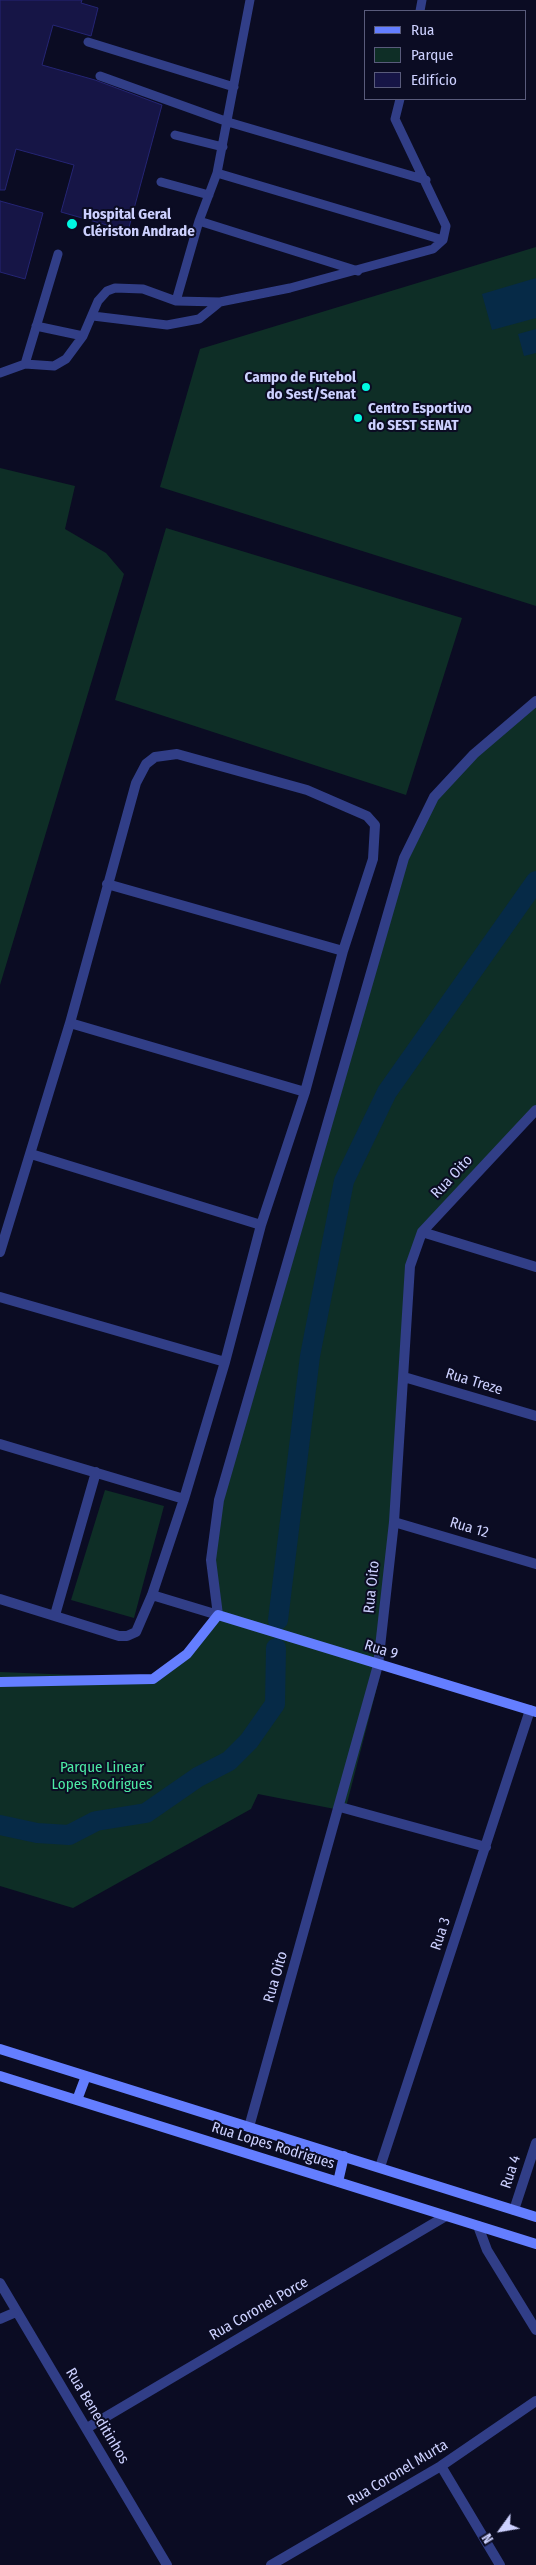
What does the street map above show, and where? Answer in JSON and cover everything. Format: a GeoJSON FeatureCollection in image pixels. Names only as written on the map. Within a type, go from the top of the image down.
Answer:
{"type":"FeatureCollection","features":[{"type":"Feature","properties":{"kind":"street"},"geometry":{"type":"LineString","coordinates":[[0,1682],[153,1680],[187,1654],[218,1615],[211,1560],[219,1500],[404,858],[434,797],[474,754],[536,701]]}},
{"type":"Feature","properties":{"kind":"street"},"geometry":{"type":"LineString","coordinates":[[0,1252],[70,1023],[136,783],[146,764],[155,757],[177,754],[307,790],[367,816],[375,825],[373,859],[343,951],[305,1092],[261,1225],[225,1362],[184,1499],[152,1595],[136,1632],[127,1636],[118,1636],[0,1598]]}},
{"type":"Feature","properties":{"kind":"street"},"geometry":{"type":"LineString","coordinates":[[107,884],[343,951]]}},
{"type":"Feature","properties":{"kind":"street"},"geometry":{"type":"LineString","coordinates":[[70,1023],[305,1092]]}},
{"type":"Feature","properties":{"kind":"street","name":"Rua Oito"},"geometry":{"type":"LineString","coordinates":[[249,2127],[340,1807],[378,1665],[394,1522],[410,1266],[422,1232],[531,1121],[536,1110]]}},
{"type":"Feature","properties":{"kind":"street"},"geometry":{"type":"LineString","coordinates":[[31,1154],[261,1225]]}},
{"type":"Feature","properties":{"kind":"street"},"geometry":{"type":"LineString","coordinates":[[422,1232],[536,1267]]}},
{"type":"Feature","properties":{"kind":"street"},"geometry":{"type":"LineString","coordinates":[[0,1296],[225,1362]]}},
{"type":"Feature","properties":{"kind":"street","name":"Rua Treze"},"geometry":{"type":"LineString","coordinates":[[404,1377],[536,1416]]}},
{"type":"Feature","properties":{"kind":"street"},"geometry":{"type":"LineString","coordinates":[[0,1444],[184,1499]]}},
{"type":"Feature","properties":{"kind":"street"},"geometry":{"type":"LineString","coordinates":[[55,1615],[96,1472]]}},
{"type":"Feature","properties":{"kind":"street","name":"Rua 12"},"geometry":{"type":"LineString","coordinates":[[394,1522],[536,1564]]}},
{"type":"Feature","properties":{"kind":"street"},"geometry":{"type":"LineString","coordinates":[[152,1595],[218,1615]]}},
{"type":"Feature","properties":{"kind":"street","name":"Rua 9"},"geometry":{"type":"LineString","coordinates":[[218,1615],[533,1711]]}},
{"type":"Feature","properties":{"kind":"street","name":"Rua 3"},"geometry":{"type":"LineString","coordinates":[[380,2167],[533,1711]]}},
{"type":"Feature","properties":{"kind":"street"},"geometry":{"type":"LineString","coordinates":[[340,1807],[486,1847]]}},
{"type":"Feature","properties":{"kind":"street","name":"Rua Lopes Rodrigues"},"geometry":{"type":"LineString","coordinates":[[0,2049],[536,2217]]}},
{"type":"Feature","properties":{"kind":"street","name":"Rua Lopes Rodrigues"},"geometry":{"type":"LineString","coordinates":[[0,2076],[536,2244]]}},
{"type":"Feature","properties":{"kind":"street"},"geometry":{"type":"LineString","coordinates":[[77,2100],[86,2076]]}},
{"type":"Feature","properties":{"kind":"street","name":"Rua 4"},"geometry":{"type":"LineString","coordinates":[[514,2210],[536,2143]]}},
{"type":"Feature","properties":{"kind":"street"},"geometry":{"type":"LineString","coordinates":[[338,2182],[344,2156]]}},
{"type":"Feature","properties":{"kind":"street","name":"Rua Coronel Porce"},"geometry":{"type":"LineString","coordinates":[[87,2428],[446,2216]]}},
{"type":"Feature","properties":{"kind":"street"},"geometry":{"type":"LineString","coordinates":[[478,2226],[487,2250],[536,2330]]}},
{"type":"Feature","properties":{"kind":"street","name":"Rua Beneditinhos"},"geometry":{"type":"LineString","coordinates":[[0,2283],[168,2565]]}},
{"type":"Feature","properties":{"kind":"street"},"geometry":{"type":"LineString","coordinates":[[0,2319],[16,2312]]}},
{"type":"Feature","properties":{"kind":"street","name":"Rua Coronel Murta"},"geometry":{"type":"LineString","coordinates":[[271,2565],[441,2466],[536,2401]]}},
{"type":"Feature","properties":{"kind":"street"},"geometry":{"type":"LineString","coordinates":[[441,2466],[500,2565]]}},
{"type":"Feature","properties":{"kind":"lane"},"geometry":{"type":"LineString","coordinates":[[176,300],[199,221],[217,173],[250,0]]}},
{"type":"Feature","properties":{"kind":"lane"},"geometry":{"type":"LineString","coordinates":[[88,42],[234,87]]}},
{"type":"Feature","properties":{"kind":"lane"},"geometry":{"type":"LineString","coordinates":[[100,76],[228,122],[426,180]]}},
{"type":"Feature","properties":{"kind":"lane"},"geometry":{"type":"LineString","coordinates":[[0,373],[25,364],[54,366],[66,359],[83,336],[98,301],[106,291],[115,288],[143,289],[176,300],[220,302],[358,271],[433,249],[443,240],[446,226],[426,180],[395,119],[400,100]]}},
{"type":"Feature","properties":{"kind":"lane"},"geometry":{"type":"LineString","coordinates":[[175,135],[223,147]]}},
{"type":"Feature","properties":{"kind":"lane"},"geometry":{"type":"LineString","coordinates":[[217,173],[443,240]]}},
{"type":"Feature","properties":{"kind":"lane"},"geometry":{"type":"LineString","coordinates":[[161,182],[209,195]]}},
{"type":"Feature","properties":{"kind":"lane"},"geometry":{"type":"LineString","coordinates":[[199,221],[358,271]]}},
{"type":"Feature","properties":{"kind":"lane"},"geometry":{"type":"LineString","coordinates":[[25,364],[58,254]]}},
{"type":"Feature","properties":{"kind":"lane"},"geometry":{"type":"LineString","coordinates":[[93,316],[167,325],[198,319],[220,302]]}},
{"type":"Feature","properties":{"kind":"lane"},"geometry":{"type":"LineString","coordinates":[[36,326],[83,336]]}},
{"type":"Feature","properties":{"kind":"green space","name":"Centro Esportivo do SEST SENAT"},"geometry":{"type":"Polygon","coordinates":[[[536,247],[536,606],[160,487],[200,349],[536,247]]]}},
{"type":"Feature","properties":{"kind":"green space"},"geometry":{"type":"Polygon","coordinates":[[[0,468],[75,486],[65,529],[106,553],[124,574],[0,985],[0,468]]]}},
{"type":"Feature","properties":{"kind":"green space"},"geometry":{"type":"Polygon","coordinates":[[[166,528],[462,618],[406,795],[115,700],[166,528]]]}},
{"type":"Feature","properties":{"kind":"green space","name":"Parque Linear Lopes Rodrigues"},"geometry":{"type":"Polygon","coordinates":[[[536,700],[536,1114],[421,1229],[412,1266],[383,1664],[345,1811],[258,1794],[251,1809],[73,1908],[0,1886],[0,1672],[149,1678],[186,1653],[217,1614],[214,1501],[406,857],[437,796],[536,700]]]}},
{"type":"Feature","properties":{"kind":"green space"},"geometry":{"type":"Polygon","coordinates":[[[105,1490],[164,1506],[134,1618],[71,1600],[105,1490]]]}},
{"type":"Feature","properties":{"kind":"water"},"geometry":{"type":"Polygon","coordinates":[[[536,278],[536,318],[492,330],[482,294],[536,278]]]}},
{"type":"Feature","properties":{"kind":"water"},"geometry":{"type":"Polygon","coordinates":[[[536,329],[536,353],[524,356],[518,334],[536,329]]]}},
{"type":"Feature","properties":{"kind":"building","name":"Hospital Geral Clériston Andrade"},"geometry":{"type":"Polygon","coordinates":[[[0,0],[82,0],[81,3],[98,8],[91,36],[53,25],[42,65],[95,80],[162,105],[128,231],[61,212],[74,165],[16,149],[5,190],[0,190],[0,0]]]}},
{"type":"Feature","properties":{"kind":"building"},"geometry":{"type":"Polygon","coordinates":[[[0,201],[43,213],[25,279],[0,272],[0,201]]]}},
{"type":"Feature","properties":{"kind":"waterway"},"geometry":{"type":"LineString","coordinates":[[278,1620],[310,1356],[344,1181],[387,1092],[536,881]]}},
{"type":"Feature","properties":{"kind":"waterway"},"geometry":{"type":"LineString","coordinates":[[0,1825],[37,1833],[69,1835],[96,1821],[146,1813],[198,1777],[229,1761],[249,1741],[275,1704],[276,1648]]}},
{"type":"Feature","properties":{"kind":"place","name":"Hospital Geral Clériston Andrade"},"geometry":{"type":"Point","coordinates":[72,224]}},
{"type":"Feature","properties":{"kind":"place","name":"Campo de Futebol do Sest/Senat"},"geometry":{"type":"Point","coordinates":[366,387]}},
{"type":"Feature","properties":{"kind":"place","name":"Centro Esportivo do SEST SENAT"},"geometry":{"type":"Point","coordinates":[358,418]}}]}
